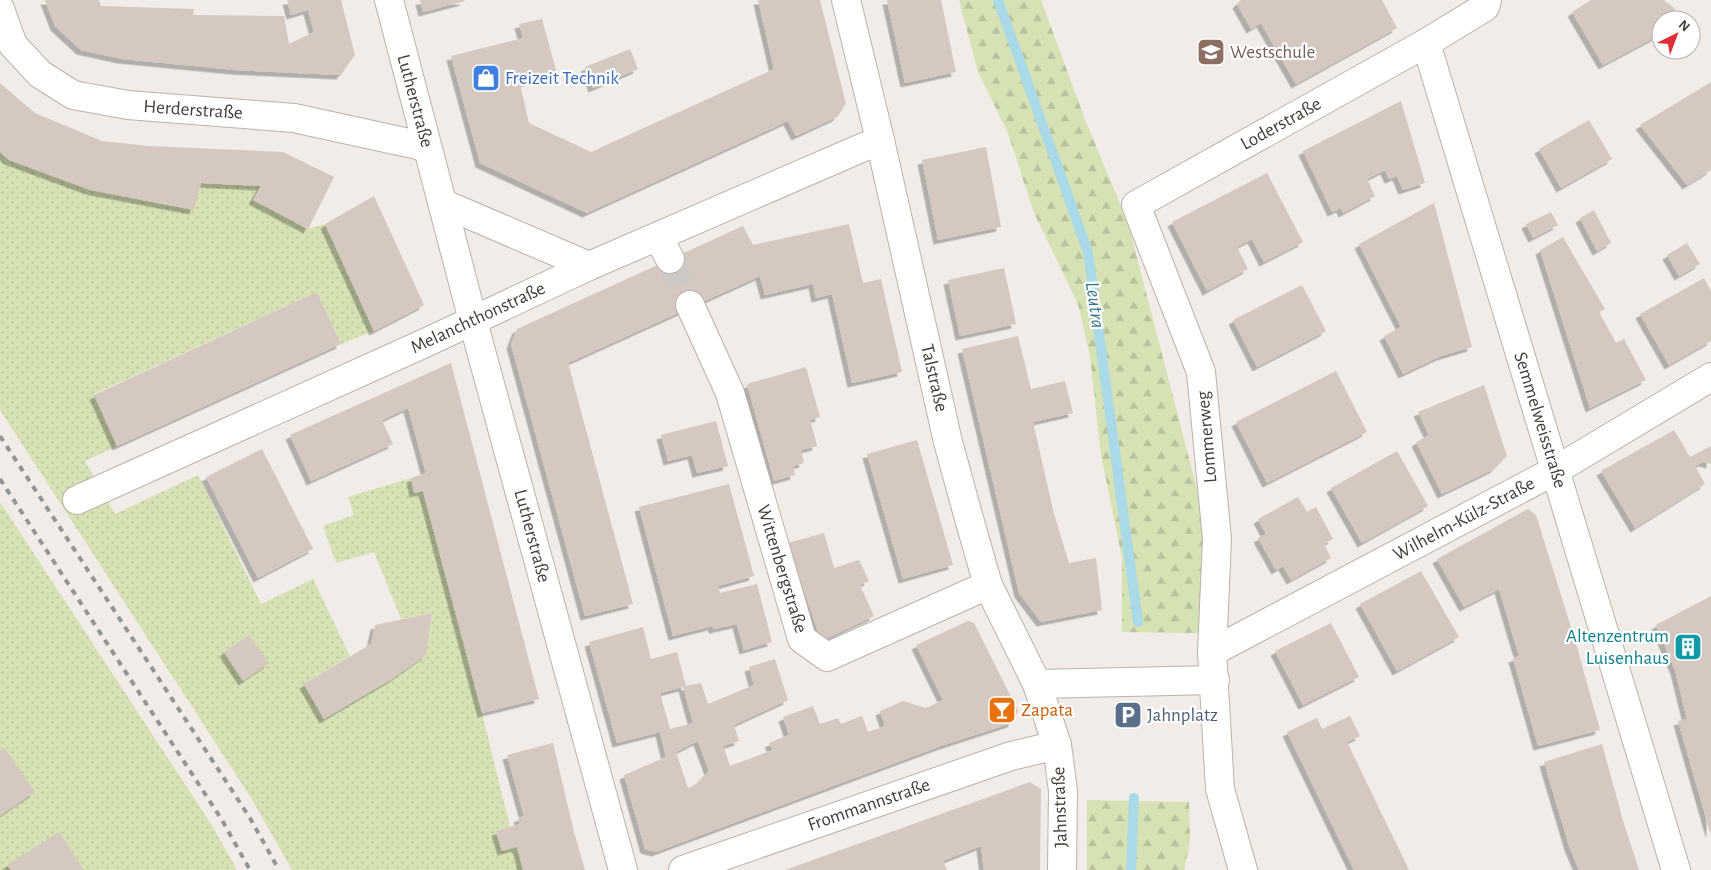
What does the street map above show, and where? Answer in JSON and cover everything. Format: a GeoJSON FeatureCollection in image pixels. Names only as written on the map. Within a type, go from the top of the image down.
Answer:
{"type":"FeatureCollection","features":[{"type":"Feature","properties":{"kind":"street","name":"Lutherstraße"},"geometry":{"type":"LineString","coordinates":[[389,0],[427,148],[623,870]]}},
{"type":"Feature","properties":{"kind":"street","name":"Talstraße"},"geometry":{"type":"LineString","coordinates":[[846,0],[880,140],[948,442],[988,585],[1038,684],[1057,745]]}},
{"type":"Feature","properties":{"kind":"street"},"geometry":{"type":"LineString","coordinates":[[1426,43],[1485,7],[1486,0]]}},
{"type":"Feature","properties":{"kind":"street","name":"Herderstraße"},"geometry":{"type":"LineString","coordinates":[[0,9],[13,45],[40,74],[73,95],[128,105],[294,118],[427,148]]}},
{"type":"Feature","properties":{"kind":"street","name":"Loderstraße"},"geometry":{"type":"LineString","coordinates":[[1136,205],[1426,43]]}},
{"type":"Feature","properties":{"kind":"street","name":"Semmelweisstraße"},"geometry":{"type":"LineString","coordinates":[[1426,43],[1676,870]]}},
{"type":"Feature","properties":{"kind":"street","name":"Melanchthonstraße"},"geometry":{"type":"LineString","coordinates":[[77,500],[474,321],[590,266],[664,248],[880,140]]}},
{"type":"Feature","properties":{"kind":"street"},"geometry":{"type":"LineString","coordinates":[[442,202],[590,266]]}},
{"type":"Feature","properties":{"kind":"street","name":"Lommerweg"},"geometry":{"type":"LineString","coordinates":[[1136,205],[1201,372],[1217,539],[1212,652],[1220,789],[1243,870]]}},
{"type":"Feature","properties":{"kind":"street","name":"Wittenbergstraße"},"geometry":{"type":"LineString","coordinates":[[690,305],[730,393],[802,639],[826,657],[988,585]]}},
{"type":"Feature","properties":{"kind":"street","name":"Wilhelm-Külz-Straße"},"geometry":{"type":"LineString","coordinates":[[1212,652],[1556,470],[1711,377]]}},
{"type":"Feature","properties":{"kind":"street"},"geometry":{"type":"LineString","coordinates":[[1038,684],[1215,680]]}},
{"type":"Feature","properties":{"kind":"street","name":"Frommannstraße"},"geometry":{"type":"LineString","coordinates":[[683,870],[1011,756],[1057,745]]}},
{"type":"Feature","properties":{"kind":"street","name":"Jahnstraße"},"geometry":{"type":"LineString","coordinates":[[1057,745],[1063,791],[1062,870]]}},
{"type":"Feature","properties":{"kind":"green space"},"geometry":{"type":"Polygon","coordinates":[[[959,0],[1041,0],[1084,117],[1128,223],[1205,520],[1199,633],[1122,632],[1122,558],[1101,455],[1090,356],[1078,304],[1034,213],[1008,133],[978,72],[959,0]]]}},
{"type":"Feature","properties":{"kind":"green space"},"geometry":{"type":"Polygon","coordinates":[[[0,152],[201,183],[261,186],[254,200],[308,229],[325,224],[374,331],[341,344],[317,292],[94,394],[117,446],[85,461],[115,514],[198,475],[261,604],[313,579],[350,656],[304,684],[324,719],[392,679],[426,655],[432,613],[401,619],[374,552],[336,563],[323,526],[354,515],[348,497],[411,478],[414,493],[423,491],[467,652],[510,827],[496,831],[501,850],[517,847],[523,870],[292,870],[253,801],[0,410],[0,152]]]}},
{"type":"Feature","properties":{"kind":"green space"},"geometry":{"type":"Polygon","coordinates":[[[0,502],[213,827],[237,870],[0,870],[0,502]]]}},
{"type":"Feature","properties":{"kind":"green space"},"geometry":{"type":"Polygon","coordinates":[[[1087,800],[1189,802],[1190,842],[1184,870],[1087,870],[1087,800]]]}},
{"type":"Feature","properties":{"kind":"building"},"geometry":{"type":"Polygon","coordinates":[[[45,0],[99,0],[101,6],[194,9],[193,15],[284,16],[289,44],[314,32],[308,10],[291,15],[287,0],[341,0],[355,55],[341,75],[235,70],[122,59],[81,50],[55,26],[45,0]]]}},
{"type":"Feature","properties":{"kind":"building"},"geometry":{"type":"Polygon","coordinates":[[[420,0],[464,0],[465,1],[423,12],[420,0]]]}},
{"type":"Feature","properties":{"kind":"building"},"geometry":{"type":"Polygon","coordinates":[[[758,0],[820,0],[846,104],[837,117],[796,136],[788,121],[587,213],[480,163],[451,56],[523,38],[519,24],[542,19],[557,74],[520,84],[529,123],[591,152],[774,69],[758,0]]]}},
{"type":"Feature","properties":{"kind":"building"},"geometry":{"type":"Polygon","coordinates":[[[887,0],[941,0],[956,72],[905,83],[887,0]]]}},
{"type":"Feature","properties":{"kind":"building"},"geometry":{"type":"Polygon","coordinates":[[[1241,0],[1382,0],[1397,28],[1296,84],[1261,23],[1251,29],[1237,4],[1241,0]]]}},
{"type":"Feature","properties":{"kind":"building"},"geometry":{"type":"Polygon","coordinates":[[[1591,0],[1664,0],[1675,10],[1651,10],[1651,39],[1603,65],[1572,12],[1591,0]]]}},
{"type":"Feature","properties":{"kind":"building"},"geometry":{"type":"Polygon","coordinates":[[[630,49],[638,69],[593,88],[585,67],[630,49]]]}},
{"type":"Feature","properties":{"kind":"building"},"geometry":{"type":"Polygon","coordinates":[[[1711,82],[1711,170],[1687,185],[1640,125],[1711,82]]]}},
{"type":"Feature","properties":{"kind":"building"},"geometry":{"type":"Polygon","coordinates":[[[0,83],[35,113],[102,141],[149,146],[283,152],[334,177],[308,229],[253,200],[261,186],[201,183],[194,210],[90,190],[9,160],[0,152],[0,83]]]}},
{"type":"Feature","properties":{"kind":"building"},"geometry":{"type":"Polygon","coordinates":[[[1401,101],[1425,183],[1403,190],[1397,176],[1389,179],[1385,170],[1367,179],[1375,196],[1343,213],[1341,208],[1332,212],[1303,151],[1401,101]]]}},
{"type":"Feature","properties":{"kind":"building"},"geometry":{"type":"Polygon","coordinates":[[[1589,120],[1612,159],[1561,188],[1539,149],[1589,120]]]}},
{"type":"Feature","properties":{"kind":"building"},"geometry":{"type":"Polygon","coordinates":[[[986,147],[1001,227],[938,240],[922,160],[986,147]]]}},
{"type":"Feature","properties":{"kind":"building"},"geometry":{"type":"Polygon","coordinates":[[[1267,173],[1303,242],[1264,262],[1252,239],[1237,247],[1248,269],[1207,291],[1172,222],[1267,173]]]}},
{"type":"Feature","properties":{"kind":"building"},"geometry":{"type":"Polygon","coordinates":[[[374,196],[424,305],[374,331],[325,224],[374,196]]]}},
{"type":"Feature","properties":{"kind":"building"},"geometry":{"type":"Polygon","coordinates":[[[1434,203],[1472,347],[1441,356],[1403,374],[1384,336],[1401,327],[1359,244],[1434,203]]]}},
{"type":"Feature","properties":{"kind":"building"},"geometry":{"type":"Polygon","coordinates":[[[1594,210],[1611,243],[1597,251],[1580,218],[1594,210]]]}},
{"type":"Feature","properties":{"kind":"building"},"geometry":{"type":"Polygon","coordinates":[[[1551,212],[1558,225],[1533,238],[1526,224],[1551,212]]]}},
{"type":"Feature","properties":{"kind":"building"},"geometry":{"type":"Polygon","coordinates":[[[849,224],[863,283],[881,279],[902,372],[852,383],[832,294],[816,298],[813,284],[765,295],[760,276],[568,363],[633,604],[585,616],[511,344],[517,329],[743,226],[753,245],[849,224]]]}},
{"type":"Feature","properties":{"kind":"building"},"geometry":{"type":"Polygon","coordinates":[[[1563,237],[1605,309],[1599,312],[1616,343],[1624,339],[1646,380],[1590,408],[1540,250],[1563,237]]]}},
{"type":"Feature","properties":{"kind":"building"},"geometry":{"type":"Polygon","coordinates":[[[1687,243],[1700,264],[1679,276],[1667,255],[1687,243]]]}},
{"type":"Feature","properties":{"kind":"building"},"geometry":{"type":"Polygon","coordinates":[[[1004,268],[1016,324],[960,336],[948,280],[1004,268]]]}},
{"type":"Feature","properties":{"kind":"building"},"geometry":{"type":"Polygon","coordinates":[[[1704,278],[1711,291],[1711,341],[1669,365],[1640,314],[1704,278]]]}},
{"type":"Feature","properties":{"kind":"building"},"geometry":{"type":"Polygon","coordinates":[[[1302,285],[1326,331],[1257,367],[1233,320],[1302,285]]]}},
{"type":"Feature","properties":{"kind":"building"},"geometry":{"type":"Polygon","coordinates":[[[317,292],[341,344],[117,446],[94,395],[317,292]]]}},
{"type":"Feature","properties":{"kind":"building"},"geometry":{"type":"Polygon","coordinates":[[[1018,336],[1031,389],[1065,381],[1073,413],[1033,422],[1054,514],[1069,563],[1096,558],[1102,610],[1041,622],[1019,593],[962,349],[1018,336]]]}},
{"type":"Feature","properties":{"kind":"building"},"geometry":{"type":"Polygon","coordinates":[[[451,363],[539,699],[482,713],[423,491],[414,493],[411,478],[426,473],[408,408],[382,420],[393,444],[311,481],[290,435],[451,363]]]}},
{"type":"Feature","properties":{"kind":"building"},"geometry":{"type":"Polygon","coordinates":[[[806,367],[820,417],[810,420],[817,446],[801,450],[804,463],[793,466],[795,475],[774,481],[747,384],[806,367]]]}},
{"type":"Feature","properties":{"kind":"building"},"geometry":{"type":"Polygon","coordinates":[[[1336,371],[1367,432],[1267,483],[1236,422],[1336,371]]]}},
{"type":"Feature","properties":{"kind":"building"},"geometry":{"type":"Polygon","coordinates":[[[1484,385],[1507,456],[1494,469],[1442,494],[1416,442],[1429,435],[1418,412],[1484,385]]]}},
{"type":"Feature","properties":{"kind":"building"},"geometry":{"type":"Polygon","coordinates":[[[716,421],[728,466],[697,473],[692,455],[668,461],[661,435],[716,421]]]}},
{"type":"Feature","properties":{"kind":"building"},"geometry":{"type":"Polygon","coordinates":[[[1674,430],[1690,457],[1711,446],[1711,464],[1703,462],[1695,466],[1705,484],[1635,528],[1601,471],[1674,430]]]}},
{"type":"Feature","properties":{"kind":"building"},"geometry":{"type":"Polygon","coordinates":[[[917,440],[953,565],[903,579],[867,454],[917,440]]]}},
{"type":"Feature","properties":{"kind":"building"},"geometry":{"type":"Polygon","coordinates":[[[262,449],[313,549],[258,578],[206,477],[262,449]]]}},
{"type":"Feature","properties":{"kind":"building"},"geometry":{"type":"Polygon","coordinates":[[[1397,451],[1428,506],[1362,543],[1331,488],[1397,451]]]}},
{"type":"Feature","properties":{"kind":"building"},"geometry":{"type":"Polygon","coordinates":[[[729,484],[754,576],[718,586],[720,593],[757,584],[772,642],[744,650],[737,624],[714,629],[712,626],[673,636],[639,507],[729,484]]]}},
{"type":"Feature","properties":{"kind":"building"},"geometry":{"type":"Polygon","coordinates":[[[1298,497],[1307,512],[1316,507],[1333,539],[1324,544],[1331,558],[1291,580],[1283,566],[1276,570],[1258,538],[1266,534],[1258,519],[1298,497]]]}},
{"type":"Feature","properties":{"kind":"building"},"geometry":{"type":"Polygon","coordinates":[[[1528,509],[1536,515],[1575,640],[1600,730],[1538,746],[1513,658],[1519,656],[1499,589],[1464,607],[1437,559],[1528,509]]]}},
{"type":"Feature","properties":{"kind":"building"},"geometry":{"type":"Polygon","coordinates":[[[824,533],[834,568],[859,560],[869,581],[860,585],[874,616],[821,641],[788,543],[824,533]]]}},
{"type":"Feature","properties":{"kind":"building"},"geometry":{"type":"Polygon","coordinates":[[[1421,571],[1459,637],[1397,671],[1360,604],[1421,571]]]}},
{"type":"Feature","properties":{"kind":"building","name":"Altenzentrum Luisenhaus"},"geometry":{"type":"Polygon","coordinates":[[[1711,596],[1710,832],[1678,721],[1687,719],[1675,670],[1656,625],[1711,596]]]}},
{"type":"Feature","properties":{"kind":"building"},"geometry":{"type":"Polygon","coordinates":[[[432,613],[426,655],[392,679],[324,719],[304,684],[371,644],[375,625],[432,613]]]}},
{"type":"Feature","properties":{"kind":"building"},"geometry":{"type":"Polygon","coordinates":[[[968,621],[974,623],[1018,711],[1012,723],[941,746],[656,852],[645,849],[624,775],[666,757],[660,732],[617,743],[589,642],[643,627],[651,659],[677,652],[686,686],[701,683],[708,704],[754,685],[749,667],[775,659],[788,700],[734,725],[739,741],[723,746],[730,766],[773,750],[769,743],[789,735],[783,717],[813,706],[820,724],[838,718],[841,724],[862,716],[868,732],[885,726],[880,711],[903,701],[926,708],[943,700],[916,645],[968,621]],[[683,687],[660,693],[670,729],[693,723],[683,687]],[[698,741],[676,752],[688,788],[695,785],[709,771],[698,741]]]}},
{"type":"Feature","properties":{"kind":"building"},"geometry":{"type":"Polygon","coordinates":[[[1331,623],[1359,677],[1303,705],[1275,651],[1331,623]]]}},
{"type":"Feature","properties":{"kind":"building"},"geometry":{"type":"Polygon","coordinates":[[[249,635],[269,663],[243,681],[224,652],[249,635]]]}},
{"type":"Feature","properties":{"kind":"building"},"geometry":{"type":"Polygon","coordinates":[[[1350,716],[1360,736],[1347,742],[1409,870],[1354,870],[1287,732],[1317,718],[1322,729],[1350,716]]]}},
{"type":"Feature","properties":{"kind":"building"},"geometry":{"type":"Polygon","coordinates":[[[553,743],[585,870],[523,870],[517,847],[502,851],[496,831],[520,824],[518,818],[524,816],[507,755],[553,743]]]}},
{"type":"Feature","properties":{"kind":"building"},"geometry":{"type":"Polygon","coordinates":[[[1602,744],[1639,870],[1579,870],[1569,846],[1544,762],[1602,744]]]}},
{"type":"Feature","properties":{"kind":"building"},"geometry":{"type":"Polygon","coordinates":[[[4,747],[35,792],[0,816],[0,750],[4,747]]]}},
{"type":"Feature","properties":{"kind":"building"},"geometry":{"type":"Polygon","coordinates":[[[1030,782],[1041,789],[1040,870],[984,870],[981,846],[943,861],[947,870],[785,870],[1030,782]]]}},
{"type":"Feature","properties":{"kind":"building"},"geometry":{"type":"Polygon","coordinates":[[[59,832],[84,870],[11,870],[7,865],[59,832]]]}},
{"type":"Feature","properties":{"kind":"waterway","name":"Leutra"},"geometry":{"type":"LineString","coordinates":[[998,0],[1088,252],[1138,622]]}},
{"type":"Feature","properties":{"kind":"waterway","name":"Leutra"},"geometry":{"type":"LineString","coordinates":[[1131,870],[1134,798]]}},
{"type":"Feature","properties":{"kind":"tunnel"},"geometry":{"type":"LineString","coordinates":[[670,259],[690,305]]}},
{"type":"Feature","properties":{"kind":"railway"},"geometry":{"type":"LineString","coordinates":[[0,436],[250,818],[279,870]]}},
{"type":"Feature","properties":{"kind":"railway"},"geometry":{"type":"LineString","coordinates":[[0,479],[222,820],[250,870]]}},
{"type":"Feature","properties":{"kind":"place","name":"Westschule"},"geometry":{"type":"Point","coordinates":[1211,52]}},
{"type":"Feature","properties":{"kind":"place","name":"Freizeit Technik"},"geometry":{"type":"Point","coordinates":[486,78]}},
{"type":"Feature","properties":{"kind":"place","name":"Altenzentrum Luisenhaus"},"geometry":{"type":"Point","coordinates":[1688,647]}},
{"type":"Feature","properties":{"kind":"place","name":"Zapata"},"geometry":{"type":"Point","coordinates":[1002,710]}},
{"type":"Feature","properties":{"kind":"place","name":"Jahnplatz"},"geometry":{"type":"Point","coordinates":[1128,715]}}]}
